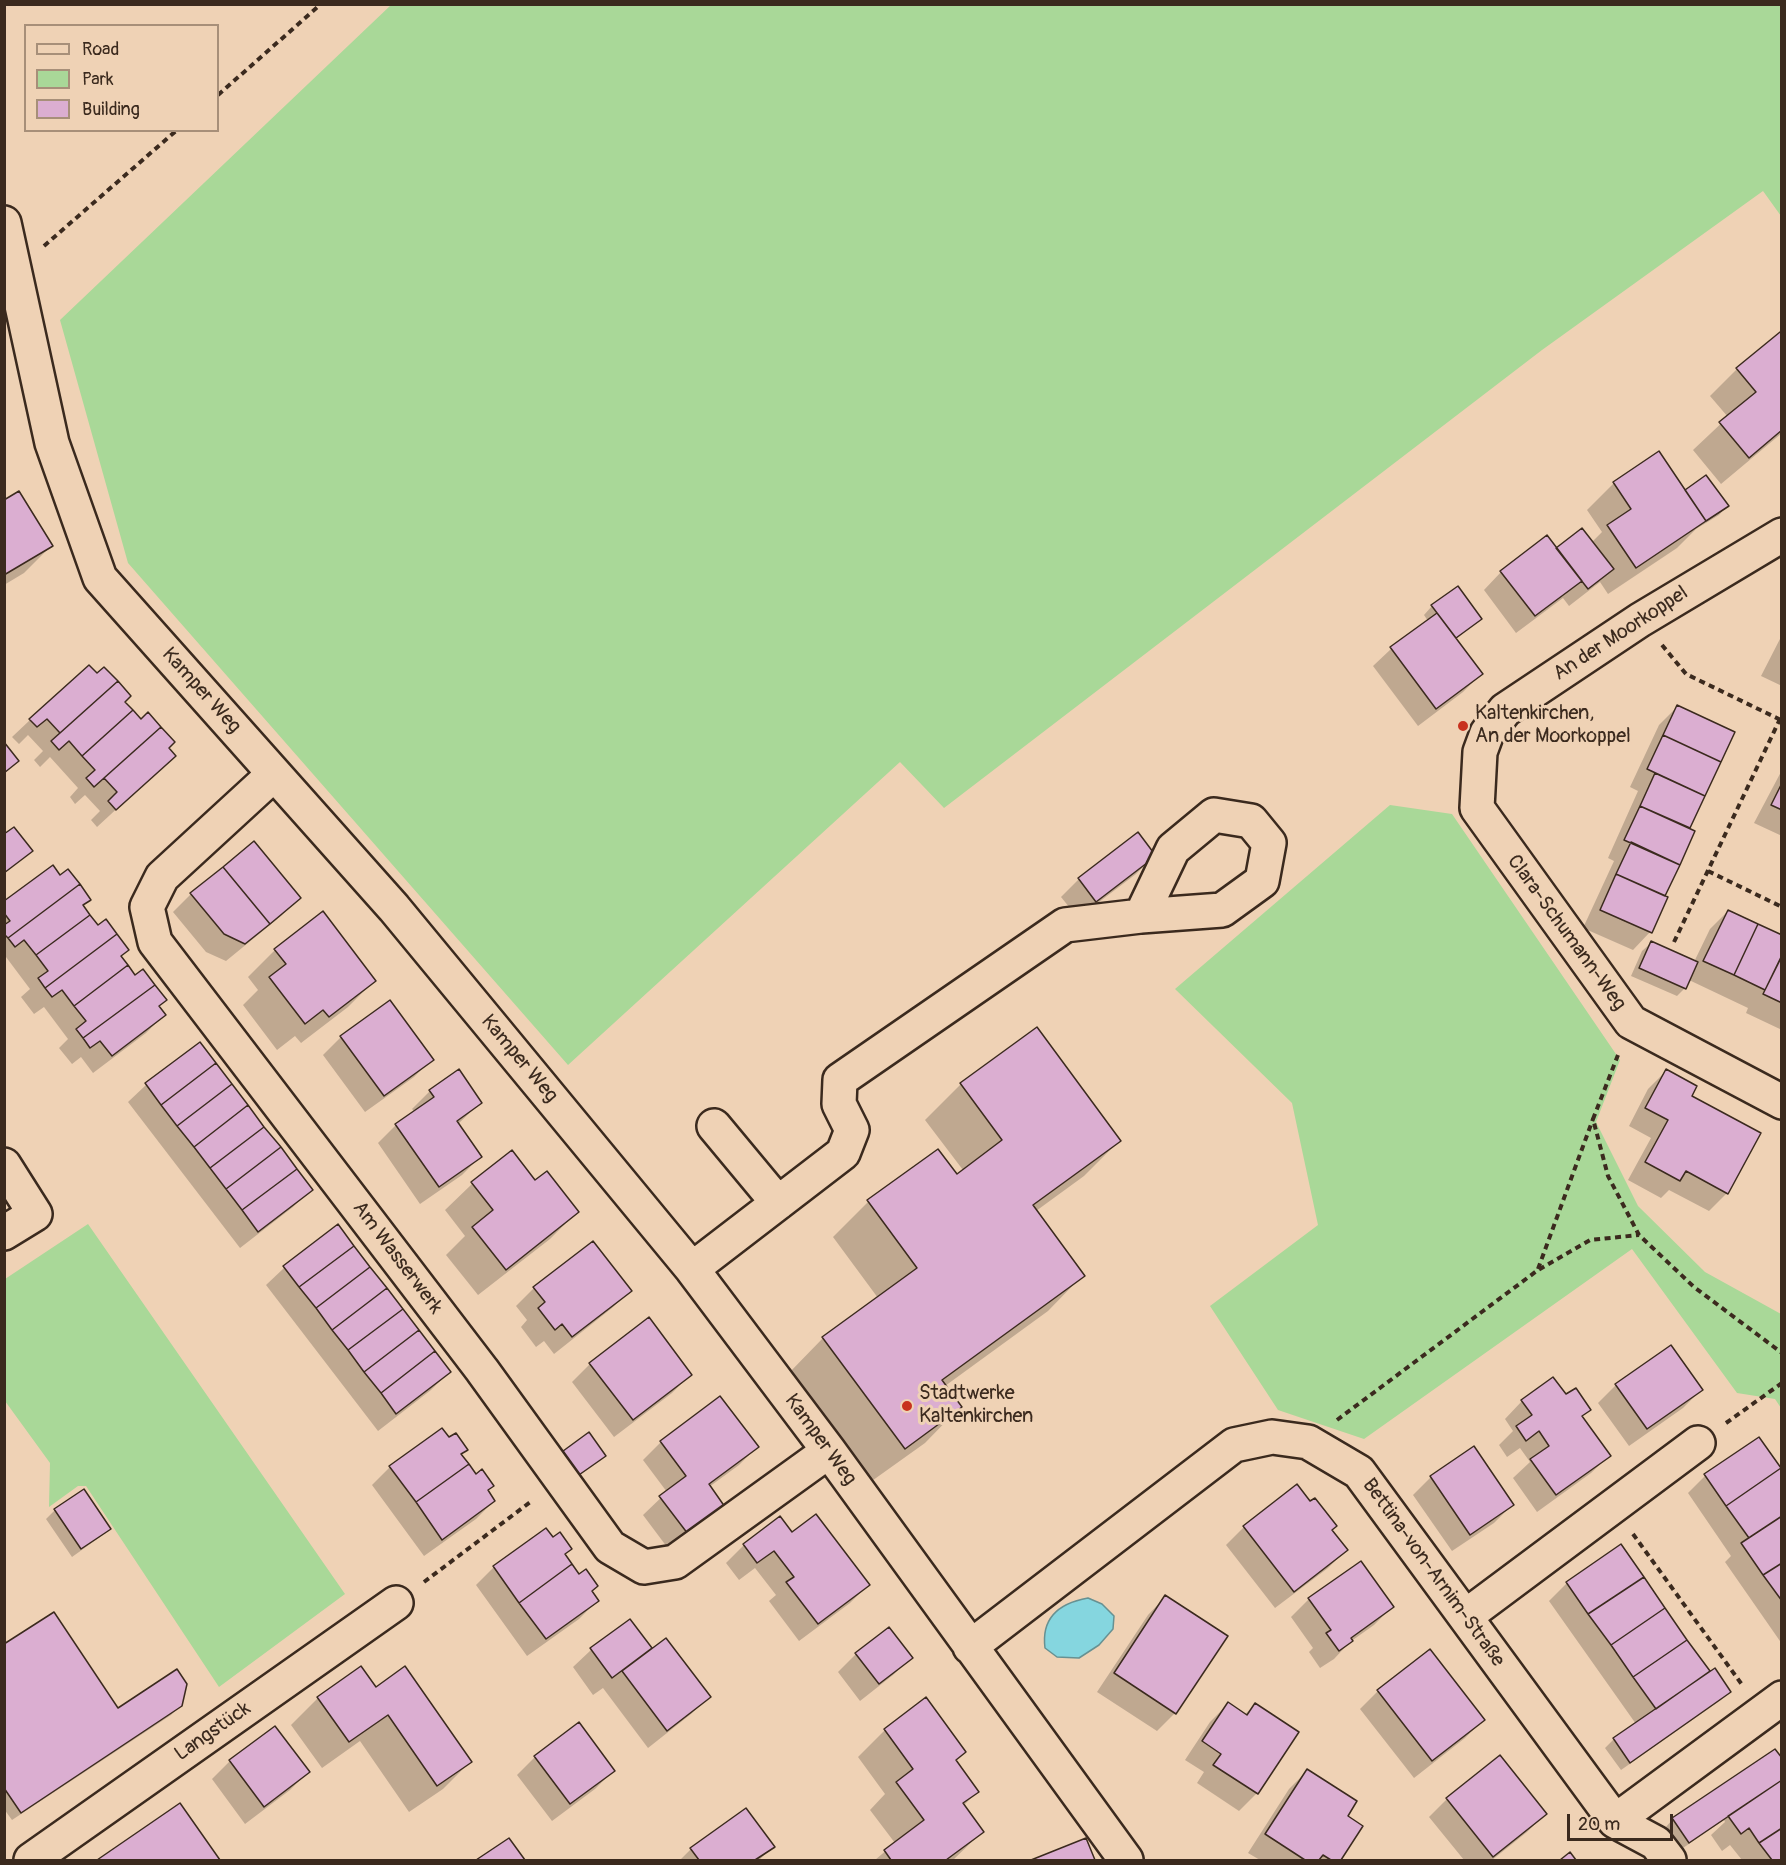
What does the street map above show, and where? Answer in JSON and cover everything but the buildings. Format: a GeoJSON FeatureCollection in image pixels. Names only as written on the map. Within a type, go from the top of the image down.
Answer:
{"type":"FeatureCollection","features":[{"type":"Feature","properties":{"kind":"street","name":"Kamper Weg"},"geometry":{"type":"LineString","coordinates":[[4,223],[52,443],[100,578],[394,908],[692,1269],[829,1451],[969,1647],[1126,1860]]}},
{"type":"Feature","properties":{"kind":"street","name":"An der Moorkoppel"},"geometry":{"type":"LineString","coordinates":[[1480,752],[1486,733],[1505,710],[1640,620],[1782,535]]}},
{"type":"Feature","properties":{"kind":"street","name":"Clara-Schumann-Weg"},"geometry":{"type":"LineString","coordinates":[[1480,752],[1478,808],[1630,1022],[1782,1102]]}},
{"type":"Feature","properties":{"kind":"street","name":"Am Wasserwerk"},"geometry":{"type":"LineString","coordinates":[[274,774],[162,877],[147,907],[155,942],[482,1370],[610,1547],[644,1567],[675,1562],[829,1451]]}},
{"type":"Feature","properties":{"kind":"street"},"geometry":{"type":"LineString","coordinates":[[692,1269],[843,1154],[852,1130],[839,1104],[840,1080],[1065,925],[1141,916]]}},
{"type":"Feature","properties":{"kind":"street"},"geometry":{"type":"LineString","coordinates":[[714,1126],[778,1203]]}},
{"type":"Feature","properties":{"kind":"street"},"geometry":{"type":"LineString","coordinates":[[4,1165],[35,1214],[4,1233]]}},
{"type":"Feature","properties":{"kind":"street","name":"Bettina-von-Arnim-Straße"},"geometry":{"type":"LineString","coordinates":[[969,1647],[1234,1445],[1272,1437],[1308,1442],[1359,1472],[1615,1821],[1656,1843],[1669,1860]]}},
{"type":"Feature","properties":{"kind":"street"},"geometry":{"type":"LineString","coordinates":[[1466,1616],[1698,1443]]}},
{"type":"Feature","properties":{"kind":"street","name":"Langstück"},"geometry":{"type":"LineString","coordinates":[[31,1860],[396,1603]]}},
{"type":"Feature","properties":{"kind":"street"},"geometry":{"type":"LineString","coordinates":[[1615,1821],[1772,1705]]}},
{"type":"Feature","properties":{"kind":"path"},"geometry":{"type":"LineString","coordinates":[[219,94],[321,4]]}},
{"type":"Feature","properties":{"kind":"path"},"geometry":{"type":"LineString","coordinates":[[14,272],[175,132]]}},
{"type":"Feature","properties":{"kind":"path"},"geometry":{"type":"LineString","coordinates":[[1640,620],[1686,674],[1781,720],[1674,942]]}},
{"type":"Feature","properties":{"kind":"path"},"geometry":{"type":"LineString","coordinates":[[1708,871],[1782,907]]}},
{"type":"Feature","properties":{"kind":"path"},"geometry":{"type":"LineString","coordinates":[[1538,1270],[1630,1022]]}},
{"type":"Feature","properties":{"kind":"path"},"geometry":{"type":"LineString","coordinates":[[1593,1119],[1608,1176],[1639,1235],[1694,1287],[1782,1353]]}},
{"type":"Feature","properties":{"kind":"path"},"geometry":{"type":"LineString","coordinates":[[1308,1442],[1538,1270],[1590,1240],[1639,1235]]}},
{"type":"Feature","properties":{"kind":"path"},"geometry":{"type":"LineString","coordinates":[[1698,1443],[1782,1383]]}},
{"type":"Feature","properties":{"kind":"path"},"geometry":{"type":"LineString","coordinates":[[396,1603],[560,1479]]}},
{"type":"Feature","properties":{"kind":"path"},"geometry":{"type":"LineString","coordinates":[[1613,1508],[1772,1705]]}},
{"type":"Feature","properties":{"kind":"green space"},"geometry":{"type":"Polygon","coordinates":[[[391,5],[1781,5],[1781,216],[1763,191],[1542,350],[944,808],[900,762],[568,1065],[128,563],[60,320],[391,5]]]}},
{"type":"Feature","properties":{"kind":"green space"},"geometry":{"type":"Polygon","coordinates":[[[1390,805],[1452,814],[1620,1060],[1596,1122],[1638,1206],[1705,1272],[1781,1314],[1781,1408],[1775,1399],[1737,1393],[1632,1249],[1364,1439],[1278,1410],[1210,1306],[1318,1225],[1292,1103],[1175,989],[1390,805]]]}},
{"type":"Feature","properties":{"kind":"green space"},"geometry":{"type":"Polygon","coordinates":[[[88,1224],[345,1594],[219,1687],[86,1486],[78,1486],[49,1507],[50,1463],[5,1401],[5,1279],[88,1224]]]}},
{"type":"Feature","properties":{"kind":"water"},"geometry":{"type":"Polygon","coordinates":[[[1088,1598],[1102,1604],[1114,1616],[1113,1629],[1099,1645],[1079,1658],[1057,1657],[1045,1648],[1046,1628],[1049,1620],[1061,1608],[1088,1598]]]}},
{"type":"Feature","properties":{"kind":"place","name":"Kaltenkirchen, An der Moorkoppel"},"geometry":{"type":"Point","coordinates":[1463,726]}},
{"type":"Feature","properties":{"kind":"place","name":"Stadtwerke Kaltenkirchen"},"geometry":{"type":"Point","coordinates":[907,1406]}}]}
